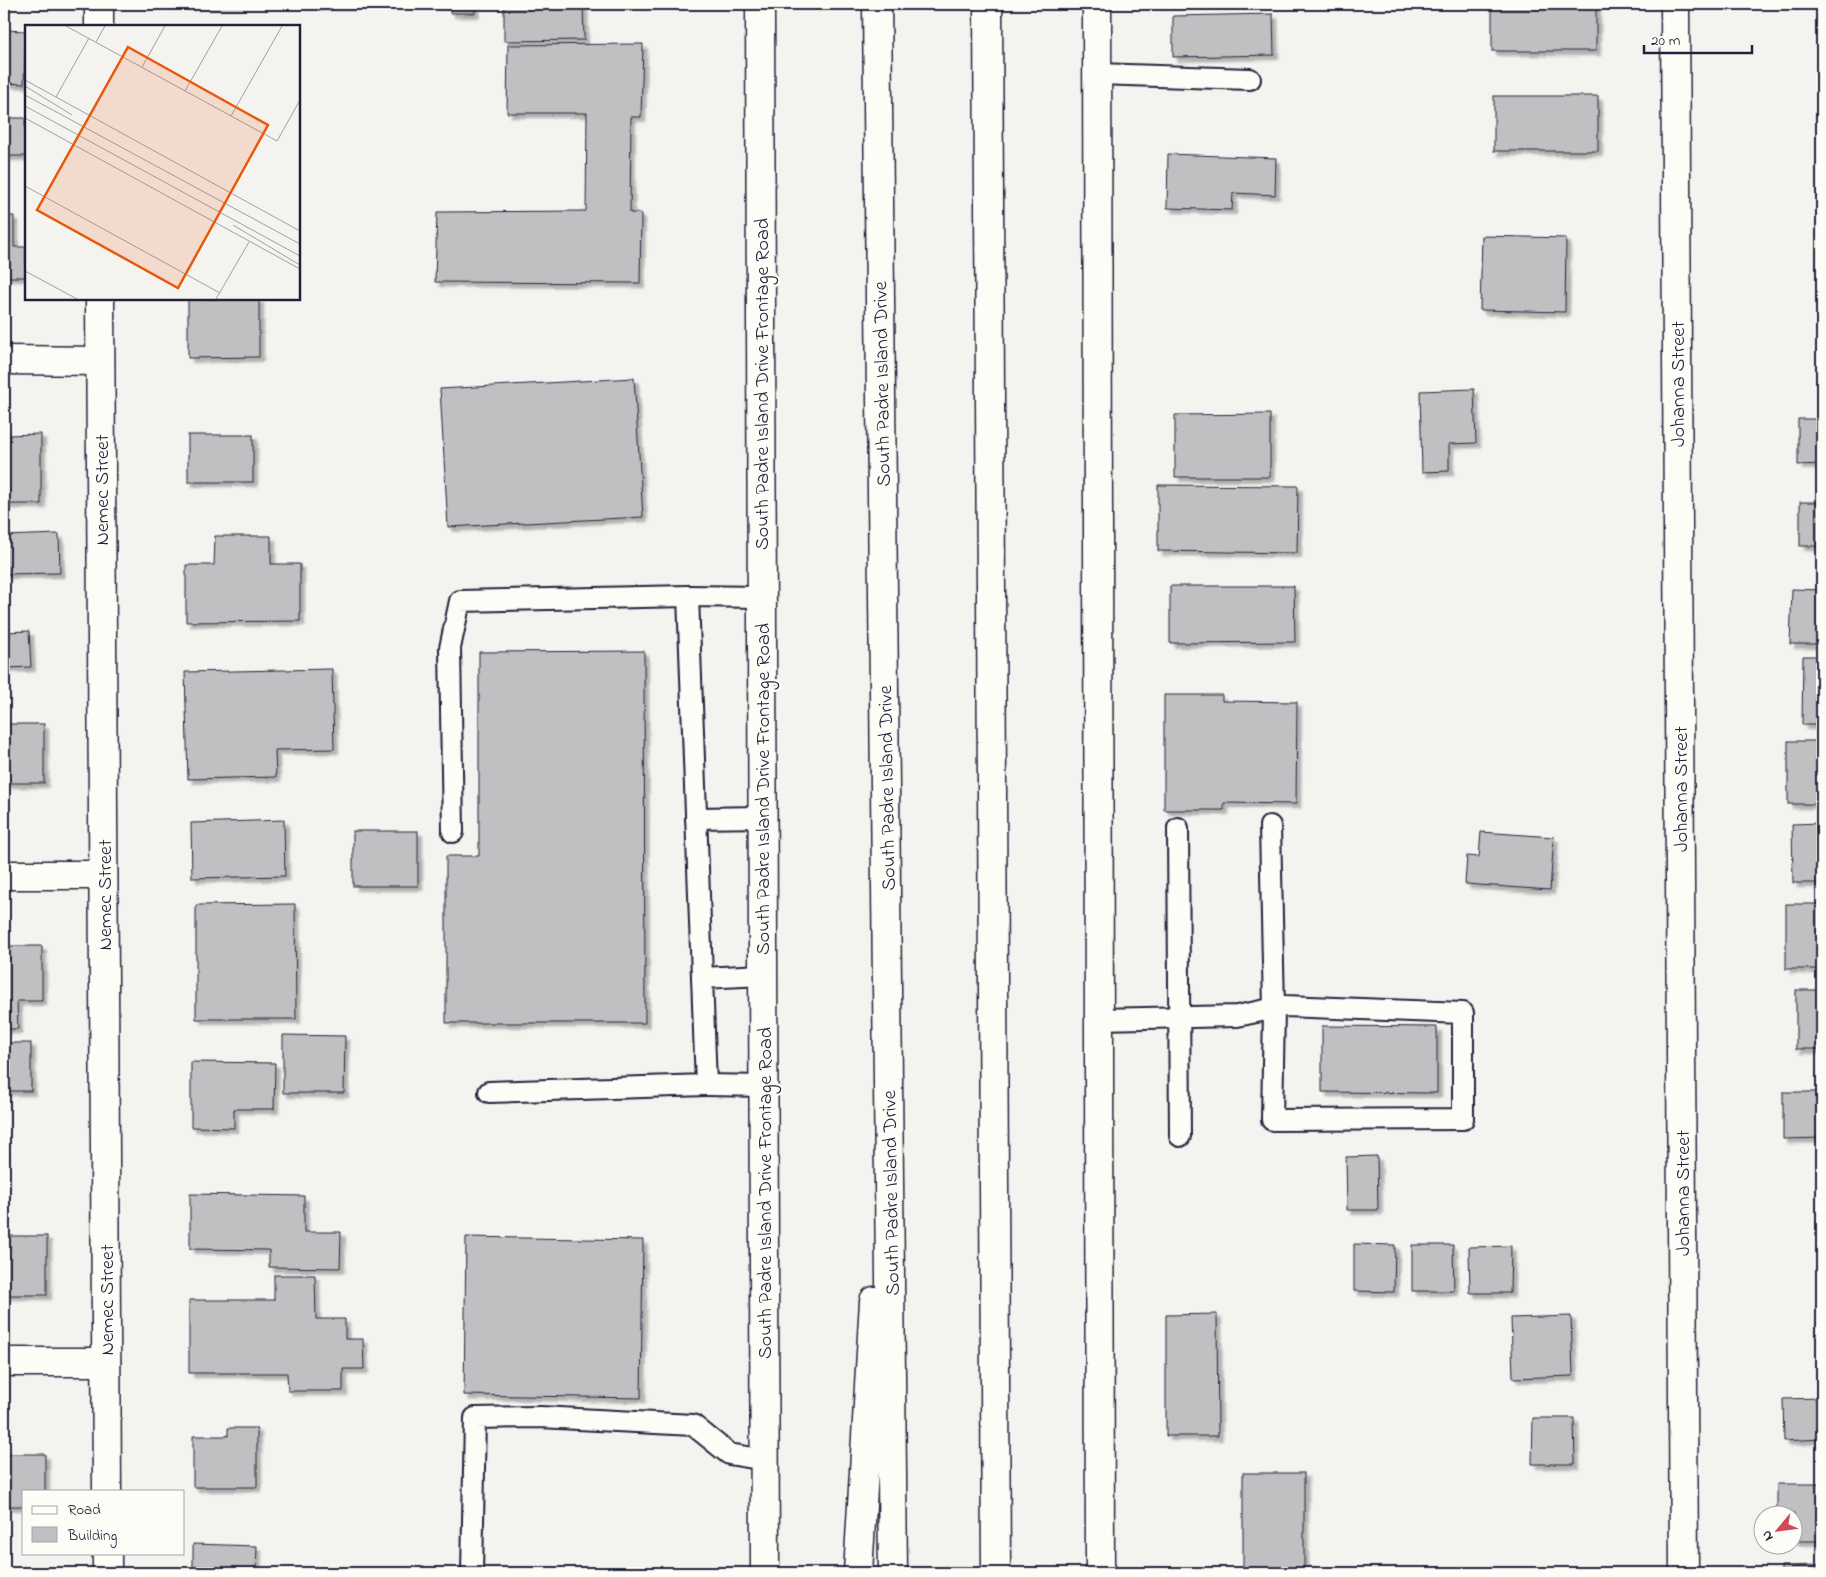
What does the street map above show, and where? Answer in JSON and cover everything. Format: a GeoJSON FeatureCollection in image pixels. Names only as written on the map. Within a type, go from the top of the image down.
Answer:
{"type":"FeatureCollection","features":[{"type":"Feature","properties":{"kind":"main road"},"geometry":{"type":"LineString","coordinates":[[98,4],[99,25]]}},
{"type":"Feature","properties":{"kind":"main road","name":"South Padre Island Drive Frontage Road"},"geometry":{"type":"LineString","coordinates":[[760,4],[765,1573]]}},
{"type":"Feature","properties":{"kind":"main road","name":"South Padre Island Drive"},"geometry":{"type":"LineString","coordinates":[[877,4],[893,1573]]}},
{"type":"Feature","properties":{"kind":"main road"},"geometry":{"type":"LineString","coordinates":[[988,4],[996,1573]]}},
{"type":"Feature","properties":{"kind":"main road"},"geometry":{"type":"LineString","coordinates":[[1097,4],[1100,1573]]}},
{"type":"Feature","properties":{"kind":"main road","name":"Johanna Street"},"geometry":{"type":"LineString","coordinates":[[1675,4],[1684,1573]]}},
{"type":"Feature","properties":{"kind":"main road","name":"Nemec Street"},"geometry":{"type":"LineString","coordinates":[[100,300],[107,1490]]}},
{"type":"Feature","properties":{"kind":"main road"},"geometry":{"type":"LineString","coordinates":[[4,360],[100,360]]}},
{"type":"Feature","properties":{"kind":"main road"},"geometry":{"type":"LineString","coordinates":[[4,875],[103,875]]}},
{"type":"Feature","properties":{"kind":"main road"},"geometry":{"type":"LineString","coordinates":[[858,1573],[889,1048]]}},
{"type":"Feature","properties":{"kind":"main road"},"geometry":{"type":"LineString","coordinates":[[4,1362],[106,1362]]}},
{"type":"Feature","properties":{"kind":"main road"},"geometry":{"type":"LineString","coordinates":[[107,1554],[107,1573]]}},
{"type":"Feature","properties":{"kind":"lane"},"geometry":{"type":"LineString","coordinates":[[1097,74],[1250,79]]}},
{"type":"Feature","properties":{"kind":"lane"},"geometry":{"type":"LineString","coordinates":[[453,832],[450,648],[460,601],[688,596],[761,597]]}},
{"type":"Feature","properties":{"kind":"lane"},"geometry":{"type":"LineString","coordinates":[[688,596],[706,1085]]}},
{"type":"Feature","properties":{"kind":"lane"},"geometry":{"type":"LineString","coordinates":[[696,818],[763,817]]}},
{"type":"Feature","properties":{"kind":"lane"},"geometry":{"type":"LineString","coordinates":[[1099,1019],[1237,1016],[1274,1009],[1285,1006],[1462,1013],[1463,1119],[1272,1120],[1274,1009],[1270,826]]}},
{"type":"Feature","properties":{"kind":"lane"},"geometry":{"type":"LineString","coordinates":[[1178,828],[1180,1136]]}},
{"type":"Feature","properties":{"kind":"lane"},"geometry":{"type":"LineString","coordinates":[[702,978],[763,975]]}},
{"type":"Feature","properties":{"kind":"lane"},"geometry":{"type":"LineString","coordinates":[[489,1092],[706,1085],[764,1086]]}},
{"type":"Feature","properties":{"kind":"lane"},"geometry":{"type":"LineString","coordinates":[[472,1573],[475,1418],[540,1417],[692,1425],[729,1454],[765,1460]]}},
{"type":"Feature","properties":{"kind":"building"},"geometry":{"type":"Polygon","coordinates":[[[237,4],[237,5],[183,5],[237,4]]]}},
{"type":"Feature","properties":{"kind":"building"},"geometry":{"type":"Polygon","coordinates":[[[316,4],[351,4],[351,5],[316,6],[316,4]]]}},
{"type":"Feature","properties":{"kind":"building"},"geometry":{"type":"Polygon","coordinates":[[[450,4],[475,4],[475,13],[450,13],[450,4]]]}},
{"type":"Feature","properties":{"kind":"building"},"geometry":{"type":"Polygon","coordinates":[[[504,4],[583,4],[584,40],[504,41],[504,4]]]}},
{"type":"Feature","properties":{"kind":"building"},"geometry":{"type":"Polygon","coordinates":[[[1492,4],[1596,4],[1596,51],[1492,51],[1492,4]]]}},
{"type":"Feature","properties":{"kind":"building"},"geometry":{"type":"Polygon","coordinates":[[[1273,14],[1274,55],[1173,57],[1173,16],[1273,14]]]}},
{"type":"Feature","properties":{"kind":"building"},"geometry":{"type":"Polygon","coordinates":[[[4,30],[25,31],[24,84],[4,83],[4,30]]]}},
{"type":"Feature","properties":{"kind":"building"},"geometry":{"type":"Polygon","coordinates":[[[643,44],[641,117],[631,117],[630,213],[641,213],[640,283],[435,282],[437,212],[586,211],[587,113],[507,113],[508,45],[643,44]]]}},
{"type":"Feature","properties":{"kind":"building"},"geometry":{"type":"Polygon","coordinates":[[[1494,96],[1598,96],[1598,151],[1494,151],[1494,96]]]}},
{"type":"Feature","properties":{"kind":"building"},"geometry":{"type":"Polygon","coordinates":[[[4,118],[25,118],[25,156],[4,156],[4,118]]]}},
{"type":"Feature","properties":{"kind":"building"},"geometry":{"type":"Polygon","coordinates":[[[1168,154],[1276,158],[1275,195],[1233,193],[1232,210],[1167,208],[1168,154]]]}},
{"type":"Feature","properties":{"kind":"building"},"geometry":{"type":"Polygon","coordinates":[[[4,216],[14,216],[14,247],[25,247],[25,277],[4,277],[4,216]]]}},
{"type":"Feature","properties":{"kind":"building"},"geometry":{"type":"Polygon","coordinates":[[[1482,236],[1566,238],[1565,312],[1480,310],[1482,236]]]}},
{"type":"Feature","properties":{"kind":"building"},"geometry":{"type":"Polygon","coordinates":[[[188,300],[259,300],[259,357],[188,358],[188,300]]]}},
{"type":"Feature","properties":{"kind":"building"},"geometry":{"type":"Polygon","coordinates":[[[634,378],[643,517],[448,527],[440,389],[634,378]]]}},
{"type":"Feature","properties":{"kind":"building"},"geometry":{"type":"Polygon","coordinates":[[[1474,389],[1476,443],[1449,444],[1449,471],[1422,472],[1420,391],[1474,389]]]}},
{"type":"Feature","properties":{"kind":"building"},"geometry":{"type":"Polygon","coordinates":[[[1270,414],[1270,477],[1175,477],[1175,415],[1270,414]]]}},
{"type":"Feature","properties":{"kind":"building"},"geometry":{"type":"Polygon","coordinates":[[[1798,419],[1822,419],[1822,464],[1798,465],[1798,419]]]}},
{"type":"Feature","properties":{"kind":"building"},"geometry":{"type":"Polygon","coordinates":[[[41,434],[41,504],[4,504],[4,435],[41,434]]]}},
{"type":"Feature","properties":{"kind":"building"},"geometry":{"type":"Polygon","coordinates":[[[188,435],[253,435],[253,482],[188,482],[188,435]]]}},
{"type":"Feature","properties":{"kind":"building"},"geometry":{"type":"Polygon","coordinates":[[[1158,485],[1298,486],[1297,553],[1158,551],[1158,485]]]}},
{"type":"Feature","properties":{"kind":"building"},"geometry":{"type":"Polygon","coordinates":[[[1800,502],[1822,502],[1822,546],[1800,546],[1800,502]]]}},
{"type":"Feature","properties":{"kind":"building"},"geometry":{"type":"Polygon","coordinates":[[[59,534],[60,573],[4,574],[4,536],[59,534]]]}},
{"type":"Feature","properties":{"kind":"building"},"geometry":{"type":"Polygon","coordinates":[[[215,536],[271,536],[271,564],[300,564],[300,621],[186,622],[186,565],[214,565],[215,536]]]}},
{"type":"Feature","properties":{"kind":"building"},"geometry":{"type":"Polygon","coordinates":[[[1170,586],[1294,586],[1295,642],[1170,643],[1170,586]]]}},
{"type":"Feature","properties":{"kind":"building"},"geometry":{"type":"Polygon","coordinates":[[[1792,589],[1822,590],[1822,644],[1790,644],[1792,589]]]}},
{"type":"Feature","properties":{"kind":"building"},"geometry":{"type":"Polygon","coordinates":[[[29,631],[31,667],[4,668],[4,632],[29,631]]]}},
{"type":"Feature","properties":{"kind":"building"},"geometry":{"type":"Polygon","coordinates":[[[644,651],[645,1023],[446,1023],[446,856],[479,856],[479,652],[644,651]]]}},
{"type":"Feature","properties":{"kind":"building"},"geometry":{"type":"Polygon","coordinates":[[[1803,656],[1822,656],[1822,725],[1802,725],[1803,656]]]}},
{"type":"Feature","properties":{"kind":"building"},"geometry":{"type":"Polygon","coordinates":[[[332,669],[334,749],[275,750],[276,777],[188,779],[185,672],[332,669]]]}},
{"type":"Feature","properties":{"kind":"building"},"geometry":{"type":"Polygon","coordinates":[[[1164,695],[1222,695],[1222,701],[1297,702],[1296,804],[1224,803],[1224,810],[1164,810],[1164,695]]]}},
{"type":"Feature","properties":{"kind":"building"},"geometry":{"type":"Polygon","coordinates":[[[4,724],[44,724],[44,783],[4,783],[4,724]]]}},
{"type":"Feature","properties":{"kind":"building"},"geometry":{"type":"Polygon","coordinates":[[[1788,741],[1822,741],[1822,804],[1788,804],[1788,741]]]}},
{"type":"Feature","properties":{"kind":"building"},"geometry":{"type":"Polygon","coordinates":[[[284,820],[285,876],[192,878],[191,823],[284,820]]]}},
{"type":"Feature","properties":{"kind":"building"},"geometry":{"type":"Polygon","coordinates":[[[1822,823],[1822,883],[1793,883],[1792,824],[1822,823]]]}},
{"type":"Feature","properties":{"kind":"building"},"geometry":{"type":"Polygon","coordinates":[[[353,831],[418,831],[418,886],[353,886],[353,831]]]}},
{"type":"Feature","properties":{"kind":"building"},"geometry":{"type":"Polygon","coordinates":[[[1481,832],[1554,837],[1550,890],[1465,884],[1467,856],[1479,857],[1481,832]]]}},
{"type":"Feature","properties":{"kind":"building"},"geometry":{"type":"Polygon","coordinates":[[[295,904],[296,1019],[196,1019],[196,905],[295,904]]]}},
{"type":"Feature","properties":{"kind":"building"},"geometry":{"type":"Polygon","coordinates":[[[1786,904],[1822,904],[1822,969],[1786,969],[1786,904]]]}},
{"type":"Feature","properties":{"kind":"building"},"geometry":{"type":"Polygon","coordinates":[[[4,946],[42,946],[42,1001],[17,1001],[18,1029],[4,1029],[4,946]]]}},
{"type":"Feature","properties":{"kind":"building"},"geometry":{"type":"Polygon","coordinates":[[[1796,990],[1822,990],[1822,1049],[1796,1049],[1796,990]]]}},
{"type":"Feature","properties":{"kind":"building"},"geometry":{"type":"Polygon","coordinates":[[[1322,1026],[1437,1027],[1437,1093],[1322,1092],[1322,1026]]]}},
{"type":"Feature","properties":{"kind":"building"},"geometry":{"type":"Polygon","coordinates":[[[283,1035],[345,1036],[344,1093],[283,1093],[283,1035]]]}},
{"type":"Feature","properties":{"kind":"building"},"geometry":{"type":"Polygon","coordinates":[[[4,1043],[31,1043],[31,1091],[4,1091],[4,1043]]]}},
{"type":"Feature","properties":{"kind":"building"},"geometry":{"type":"Polygon","coordinates":[[[191,1062],[275,1063],[274,1109],[234,1109],[234,1128],[191,1127],[191,1062]]]}},
{"type":"Feature","properties":{"kind":"building"},"geometry":{"type":"Polygon","coordinates":[[[1783,1092],[1822,1092],[1822,1138],[1783,1139],[1783,1092]]]}},
{"type":"Feature","properties":{"kind":"building"},"geometry":{"type":"Polygon","coordinates":[[[1377,1156],[1378,1210],[1347,1210],[1346,1157],[1377,1156]]]}},
{"type":"Feature","properties":{"kind":"building"},"geometry":{"type":"Polygon","coordinates":[[[190,1194],[304,1196],[304,1232],[341,1232],[340,1268],[269,1267],[269,1250],[190,1249],[190,1194]]]}},
{"type":"Feature","properties":{"kind":"building"},"geometry":{"type":"Polygon","coordinates":[[[4,1236],[47,1236],[47,1295],[4,1295],[4,1236]]]}},
{"type":"Feature","properties":{"kind":"building"},"geometry":{"type":"Polygon","coordinates":[[[466,1237],[643,1240],[641,1398],[464,1395],[466,1237]]]}},
{"type":"Feature","properties":{"kind":"building"},"geometry":{"type":"Polygon","coordinates":[[[1354,1244],[1395,1245],[1394,1292],[1354,1291],[1354,1244]]]}},
{"type":"Feature","properties":{"kind":"building"},"geometry":{"type":"Polygon","coordinates":[[[1412,1245],[1453,1245],[1454,1291],[1412,1291],[1412,1245]]]}},
{"type":"Feature","properties":{"kind":"building"},"geometry":{"type":"Polygon","coordinates":[[[1511,1246],[1510,1293],[1470,1293],[1469,1247],[1511,1246]]]}},
{"type":"Feature","properties":{"kind":"building"},"geometry":{"type":"Polygon","coordinates":[[[274,1275],[315,1275],[316,1319],[345,1319],[345,1339],[363,1339],[364,1369],[343,1369],[343,1391],[288,1391],[287,1373],[189,1373],[189,1300],[274,1300],[274,1275]]]}},
{"type":"Feature","properties":{"kind":"building"},"geometry":{"type":"Polygon","coordinates":[[[1217,1314],[1218,1436],[1166,1436],[1166,1315],[1217,1314]]]}},
{"type":"Feature","properties":{"kind":"building"},"geometry":{"type":"Polygon","coordinates":[[[1571,1316],[1573,1376],[1513,1378],[1511,1318],[1571,1316]]]}},
{"type":"Feature","properties":{"kind":"building"},"geometry":{"type":"Polygon","coordinates":[[[1822,1398],[1822,1439],[1784,1441],[1783,1399],[1822,1398]]]}},
{"type":"Feature","properties":{"kind":"building"},"geometry":{"type":"Polygon","coordinates":[[[1533,1418],[1574,1418],[1575,1464],[1532,1464],[1533,1418]]]}},
{"type":"Feature","properties":{"kind":"building"},"geometry":{"type":"Polygon","coordinates":[[[228,1428],[257,1428],[257,1487],[193,1487],[193,1436],[228,1436],[228,1428]]]}},
{"type":"Feature","properties":{"kind":"building"},"geometry":{"type":"Polygon","coordinates":[[[4,1454],[45,1454],[45,1490],[22,1490],[22,1506],[4,1506],[4,1454]]]}},
{"type":"Feature","properties":{"kind":"building"},"geometry":{"type":"Polygon","coordinates":[[[1243,1473],[1304,1473],[1304,1573],[1243,1573],[1243,1473]]]}},
{"type":"Feature","properties":{"kind":"building"},"geometry":{"type":"Polygon","coordinates":[[[1777,1484],[1822,1484],[1822,1541],[1804,1541],[1804,1504],[1777,1504],[1777,1484]]]}},
{"type":"Feature","properties":{"kind":"building"},"geometry":{"type":"Polygon","coordinates":[[[193,1544],[257,1546],[256,1573],[193,1573],[193,1544]]]}},
{"type":"Feature","properties":{"kind":"building"},"geometry":{"type":"Polygon","coordinates":[[[1821,1565],[1821,1573],[1781,1573],[1781,1566],[1821,1565]]]}}]}
